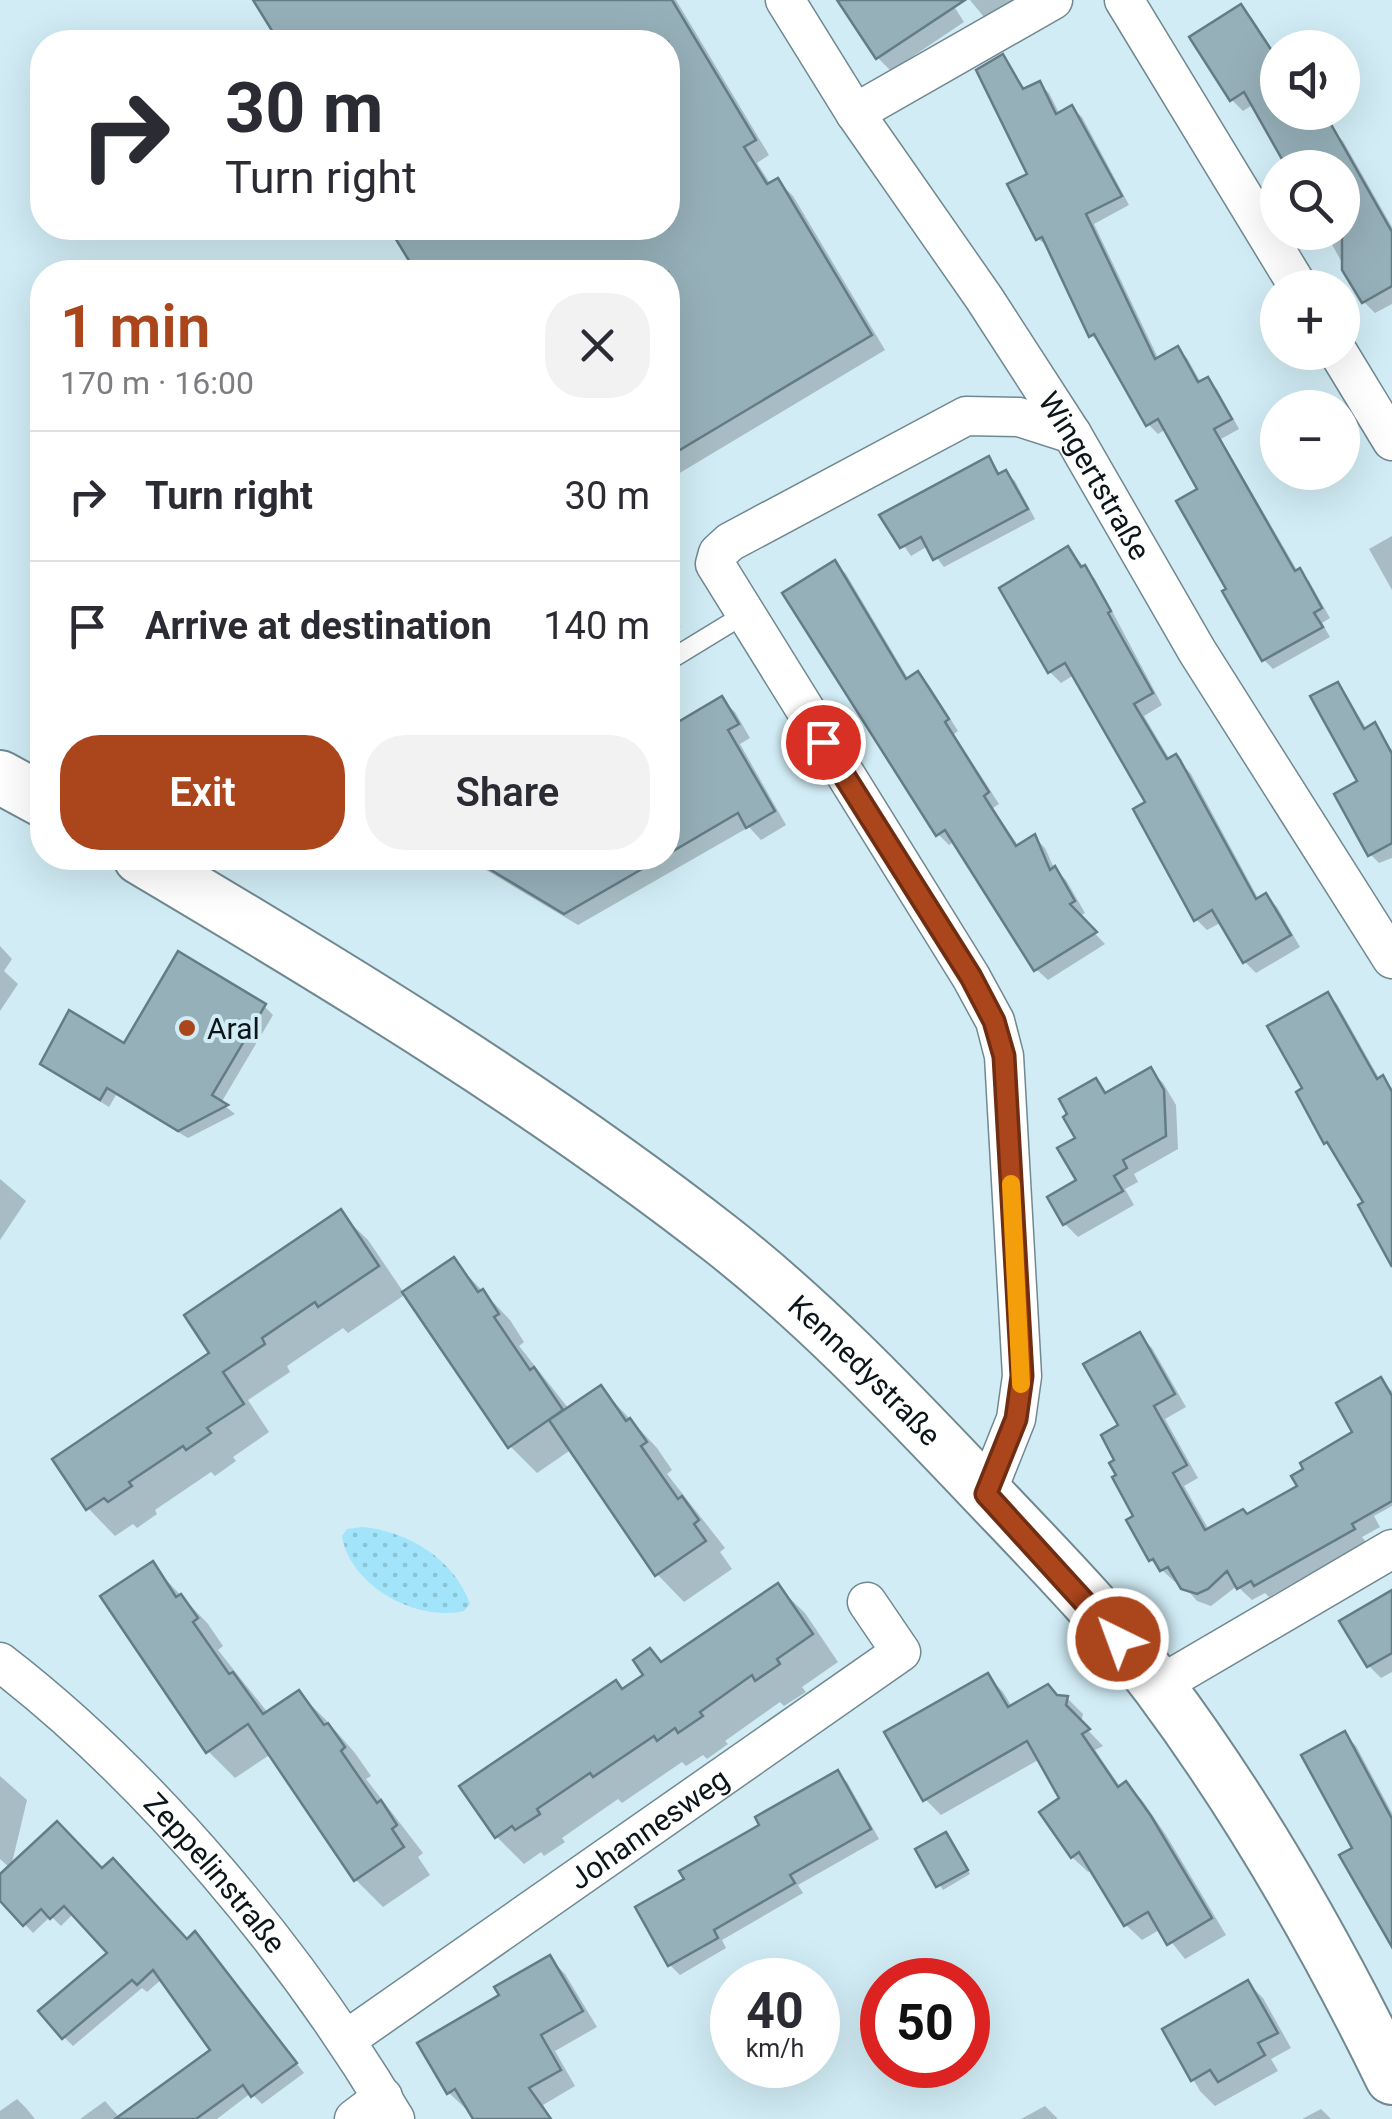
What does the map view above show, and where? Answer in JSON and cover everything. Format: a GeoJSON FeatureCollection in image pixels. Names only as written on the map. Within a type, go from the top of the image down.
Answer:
{"type":"FeatureCollection","features":[{"type":"Feature","properties":{"kind":"main road","name":"Kennedystraße"},"geometry":{"type":"LineString","coordinates":[[160,870],[406,1020],[594,1147],[723,1241],[831,1335],[986,1494],[1158,1686],[1271,1853],[1388,2060]]}},
{"type":"Feature","properties":{"kind":"street","name":"Wingertstraße"},"geometry":{"type":"LineString","coordinates":[[785,0],[855,113],[984,298],[1072,434],[1197,651],[1391,954]]}},
{"type":"Feature","properties":{"kind":"street"},"geometry":{"type":"LineString","coordinates":[[855,113],[1053,0]]}},
{"type":"Feature","properties":{"kind":"street"},"geometry":{"type":"LineString","coordinates":[[1124,0],[1288,270]]}},
{"type":"Feature","properties":{"kind":"street"},"geometry":{"type":"LineString","coordinates":[[1349,370],[1392,441]]}},
{"type":"Feature","properties":{"kind":"street"},"geometry":{"type":"LineString","coordinates":[[986,1494],[1016,1419],[1022,1376],[1004,1056],[994,1021],[971,977],[715,564],[718,553],[730,542],[966,416],[1019,417],[1072,434]]}},
{"type":"Feature","properties":{"kind":"street"},"geometry":{"type":"LineString","coordinates":[[1158,1686],[1392,1549]]}},
{"type":"Feature","properties":{"kind":"street","name":"Johannesweg"},"geometry":{"type":"LineString","coordinates":[[347,2039],[902,1652],[867,1602]]}},
{"type":"Feature","properties":{"kind":"street","name":"Zeppelinstraße"},"geometry":{"type":"LineString","coordinates":[[0,1662],[40,1693],[159,1806],[297,1972],[347,2039],[377,2112]]}},
{"type":"Feature","properties":{"kind":"lane"},"geometry":{"type":"LineString","coordinates":[[680,654],[745,614]]}},
{"type":"Feature","properties":{"kind":"shaded area"},"geometry":{"type":"Polygon","coordinates":[[[362,1527],[396,1534],[427,1550],[453,1574],[470,1604],[464,1611],[426,1611],[406,1605],[371,1585],[348,1554],[342,1536],[347,1529],[362,1527]]]}},
{"type":"Feature","properties":{"kind":"building"},"geometry":{"type":"Polygon","coordinates":[[[253,0],[672,0],[756,140],[744,147],[767,184],[778,178],[872,335],[680,450],[680,260],[409,260],[396,240],[680,240],[680,30],[272,30],[253,0]]]}},
{"type":"Feature","properties":{"kind":"building"},"geometry":{"type":"Polygon","coordinates":[[[837,0],[965,0],[876,59],[837,0]]]}},
{"type":"Feature","properties":{"kind":"building"},"geometry":{"type":"Polygon","coordinates":[[[1241,4],[1260,33],[1260,120],[1244,92],[1230,101],[1189,37],[1241,4]]]}},
{"type":"Feature","properties":{"kind":"building"},"geometry":{"type":"Polygon","coordinates":[[[1003,54],[1023,89],[1040,81],[1056,114],[1072,105],[1122,196],[1086,214],[1155,359],[1178,346],[1198,382],[1208,377],[1232,419],[1214,429],[1295,571],[1300,568],[1322,608],[1314,613],[1323,627],[1262,661],[1176,501],[1197,489],[1158,419],[1146,426],[1094,334],[1089,337],[1042,237],[1036,240],[1007,184],[1027,174],[976,70],[1003,54]]]}},
{"type":"Feature","properties":{"kind":"building"},"geometry":{"type":"Polygon","coordinates":[[[1266,130],[1334,130],[1346,150],[1277,150],[1266,130]]]}},
{"type":"Feature","properties":{"kind":"building"},"geometry":{"type":"Polygon","coordinates":[[[1360,176],[1392,232],[1392,286],[1362,303],[1360,270],[1342,270],[1342,250],[1360,250],[1360,176]]]}},
{"type":"Feature","properties":{"kind":"building"},"geometry":{"type":"Polygon","coordinates":[[[989,456],[998,474],[1006,470],[1028,509],[933,560],[921,537],[900,548],[879,515],[989,456]]]}},
{"type":"Feature","properties":{"kind":"building"},"geometry":{"type":"Polygon","coordinates":[[[1068,546],[1081,567],[1085,565],[1153,693],[1134,704],[1167,759],[1176,754],[1180,760],[1256,899],[1266,893],[1291,935],[1243,963],[1212,910],[1194,921],[1133,809],[1145,802],[1065,663],[1048,673],[999,588],[1068,546]]]}},
{"type":"Feature","properties":{"kind":"building"},"geometry":{"type":"Polygon","coordinates":[[[835,560],[906,679],[918,671],[949,719],[945,722],[989,792],[984,796],[1016,846],[1035,834],[1050,870],[1055,866],[1075,901],[1070,904],[1097,932],[1034,971],[945,830],[936,836],[782,593],[835,560]]]}},
{"type":"Feature","properties":{"kind":"building"},"geometry":{"type":"Polygon","coordinates":[[[1338,682],[1364,729],[1375,722],[1392,754],[1392,843],[1368,856],[1334,794],[1357,781],[1310,696],[1338,682]]]}},
{"type":"Feature","properties":{"kind":"building"},"geometry":{"type":"Polygon","coordinates":[[[722,696],[739,724],[728,730],[775,811],[746,828],[738,813],[680,847],[680,721],[722,696]]]}},
{"type":"Feature","properties":{"kind":"building"},"geometry":{"type":"Polygon","coordinates":[[[491,870],[640,870],[564,914],[491,870]]]}},
{"type":"Feature","properties":{"kind":"building"},"geometry":{"type":"Polygon","coordinates":[[[178,951],[266,1004],[212,1095],[228,1105],[178,1131],[107,1088],[100,1100],[40,1064],[69,1010],[124,1043],[178,951]]]}},
{"type":"Feature","properties":{"kind":"building"},"geometry":{"type":"Polygon","coordinates":[[[1328,992],[1377,1079],[1383,1075],[1392,1092],[1392,1267],[1358,1205],[1363,1202],[1327,1142],[1324,1144],[1296,1092],[1302,1088],[1267,1026],[1328,992]]]}},
{"type":"Feature","properties":{"kind":"building"},"geometry":{"type":"Polygon","coordinates":[[[1151,1067],[1164,1090],[1166,1136],[1123,1160],[1127,1168],[1114,1176],[1123,1191],[1063,1225],[1047,1197],[1076,1180],[1057,1148],[1075,1138],[1063,1117],[1067,1114],[1059,1099],[1096,1078],[1105,1093],[1151,1067]]]}},
{"type":"Feature","properties":{"kind":"building"},"geometry":{"type":"Polygon","coordinates":[[[341,1209],[379,1266],[262,1338],[265,1344],[223,1372],[244,1404],[207,1428],[211,1433],[186,1450],[183,1446],[129,1482],[132,1486],[108,1502],[104,1498],[86,1510],[52,1459],[209,1353],[184,1315],[341,1209]]]}},
{"type":"Feature","properties":{"kind":"building"},"geometry":{"type":"Polygon","coordinates":[[[454,1257],[478,1292],[483,1289],[499,1314],[494,1317],[563,1410],[508,1448],[402,1292],[454,1257]]]}},
{"type":"Feature","properties":{"kind":"building"},"geometry":{"type":"Polygon","coordinates":[[[1140,1332],[1175,1394],[1154,1406],[1187,1465],[1173,1473],[1205,1530],[1243,1509],[1247,1514],[1297,1486],[1291,1476],[1303,1469],[1300,1463],[1352,1432],[1336,1403],[1381,1377],[1392,1396],[1392,1501],[1352,1524],[1355,1529],[1254,1586],[1251,1581],[1237,1589],[1227,1571],[1197,1594],[1181,1589],[1168,1567],[1160,1571],[1153,1559],[1149,1561],[1126,1520],[1133,1516],[1112,1477],[1116,1475],[1109,1463],[1114,1460],[1101,1435],[1118,1425],[1083,1364],[1140,1332]]]}},
{"type":"Feature","properties":{"kind":"building"},"geometry":{"type":"Polygon","coordinates":[[[601,1385],[626,1421],[630,1418],[647,1442],[641,1446],[678,1499],[682,1496],[699,1520],[694,1524],[706,1541],[655,1576],[549,1420],[601,1385]]]}},
{"type":"Feature","properties":{"kind":"building"},"geometry":{"type":"Polygon","coordinates":[[[153,1561],[176,1597],[181,1594],[198,1618],[193,1622],[229,1674],[233,1672],[263,1714],[299,1690],[324,1725],[328,1723],[345,1747],[341,1751],[397,1825],[392,1829],[404,1847],[354,1881],[248,1724],[206,1753],[100,1596],[153,1561]]]}},
{"type":"Feature","properties":{"kind":"building"},"geometry":{"type":"Polygon","coordinates":[[[778,1583],[813,1634],[777,1659],[780,1664],[755,1681],[752,1675],[678,1733],[675,1728],[657,1741],[654,1736],[593,1777],[590,1773],[537,1809],[540,1814],[495,1838],[459,1786],[616,1680],[622,1689],[643,1675],[633,1660],[650,1648],[661,1662],[778,1583]]]}},
{"type":"Feature","properties":{"kind":"building"},"geometry":{"type":"Polygon","coordinates":[[[1392,1590],[1392,1653],[1367,1667],[1339,1621],[1392,1590]]]}},
{"type":"Feature","properties":{"kind":"building"},"geometry":{"type":"Polygon","coordinates":[[[988,1673],[1008,1707],[1048,1684],[1057,1695],[1068,1696],[1066,1705],[1090,1729],[1082,1734],[1118,1787],[1126,1781],[1151,1816],[1212,1918],[1167,1945],[1148,1912],[1124,1926],[1079,1852],[1071,1858],[1039,1812],[1059,1798],[1027,1741],[923,1801],[884,1732],[988,1673]]]}},
{"type":"Feature","properties":{"kind":"building"},"geometry":{"type":"Polygon","coordinates":[[[1345,1731],[1392,1819],[1392,1947],[1339,1855],[1352,1848],[1301,1755],[1345,1731]]]}},
{"type":"Feature","properties":{"kind":"building"},"geometry":{"type":"Polygon","coordinates":[[[838,1770],[871,1829],[790,1875],[795,1883],[714,1930],[718,1938],[668,1966],[635,1907],[684,1879],[679,1871],[759,1825],[755,1817],[838,1770]]]}},
{"type":"Feature","properties":{"kind":"building"},"geometry":{"type":"Polygon","coordinates":[[[57,1821],[102,1868],[113,1858],[187,1939],[195,1931],[297,2063],[251,2097],[243,2085],[196,2119],[115,2119],[210,2050],[153,1970],[137,1985],[132,1980],[62,2039],[38,2011],[107,1953],[64,1906],[50,1919],[41,1909],[23,1926],[0,1901],[0,1874],[57,1821]]]}},
{"type":"Feature","properties":{"kind":"building"},"geometry":{"type":"Polygon","coordinates":[[[946,1832],[968,1870],[936,1887],[915,1849],[946,1832]]]}},
{"type":"Feature","properties":{"kind":"building"},"geometry":{"type":"Polygon","coordinates":[[[550,1955],[583,2011],[541,2035],[561,2070],[529,2088],[551,2119],[473,2119],[455,2089],[447,2094],[417,2043],[499,1995],[494,1987],[550,1955]]]}},
{"type":"Feature","properties":{"kind":"building"},"geometry":{"type":"Polygon","coordinates":[[[1248,1980],[1278,2033],[1258,2043],[1265,2055],[1218,2082],[1210,2070],[1191,2081],[1162,2029],[1248,1980]]]}},
{"type":"Feature","properties":{"kind":"slow traffic"},"geometry":{"type":"LineString","coordinates":[[1011,1184],[1021,1384]]}},
{"type":"Feature","properties":{"kind":"place","name":"Aral"},"geometry":{"type":"Point","coordinates":[187,1028]}},
{"type":"Feature","properties":{"kind":"route"},"geometry":{"type":"LineString","coordinates":[[823,742],[971,977],[994,1021],[1004,1056],[1022,1376],[1016,1419],[986,1494],[1118,1639]]}}]}
